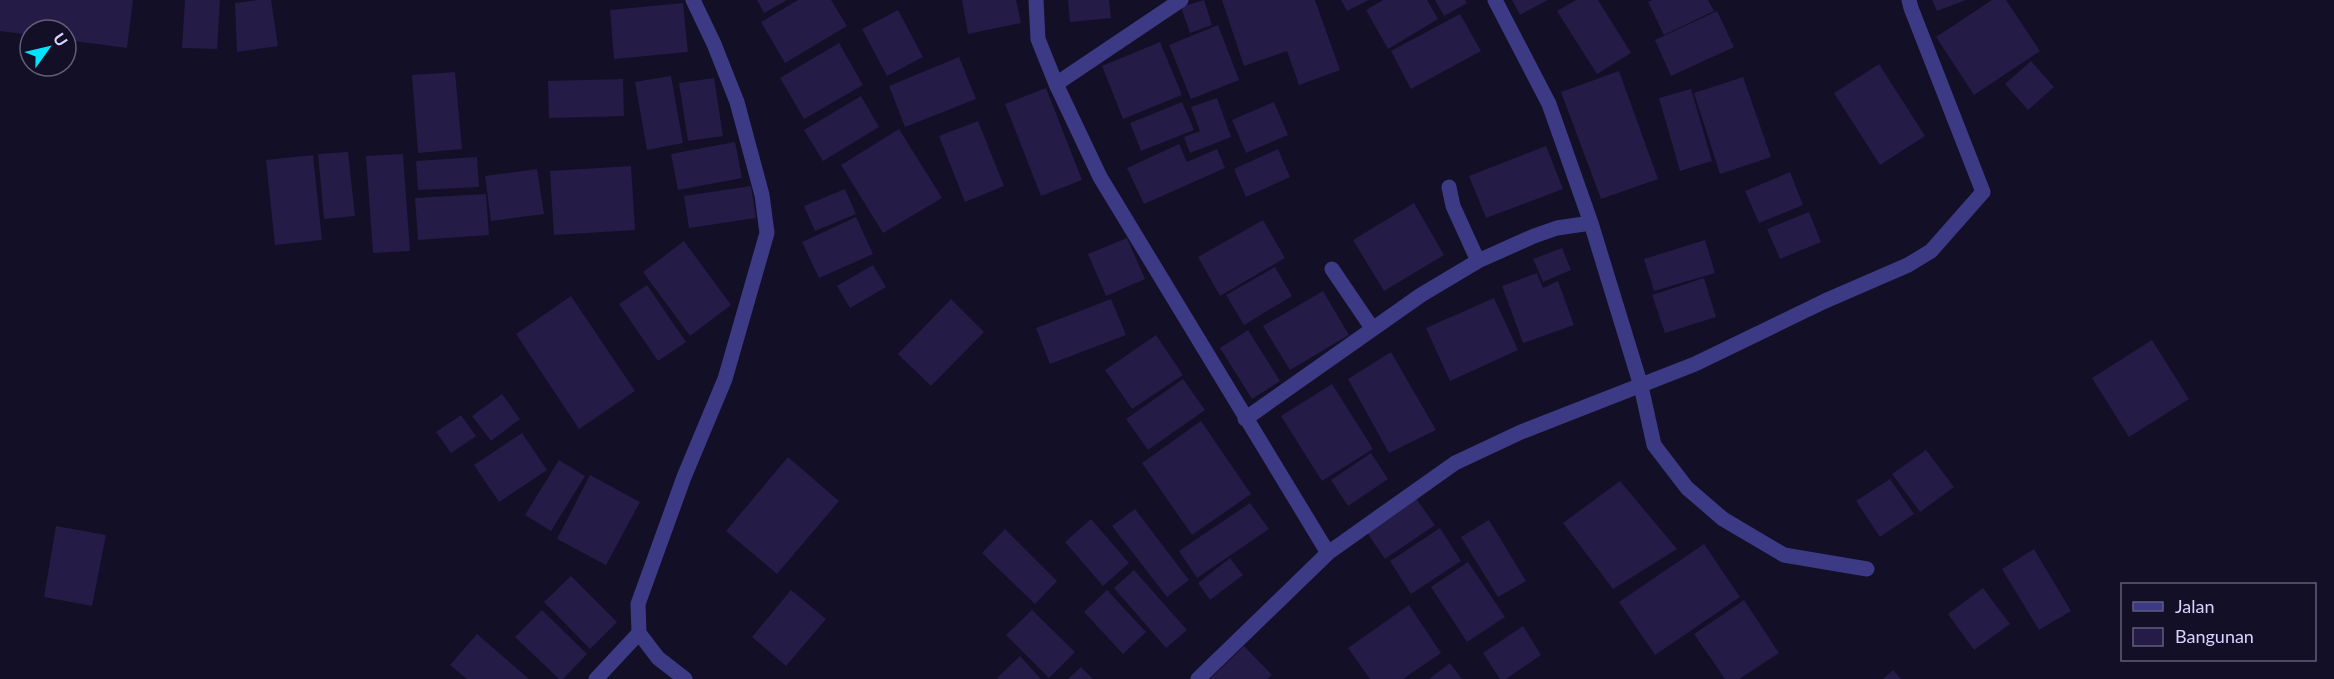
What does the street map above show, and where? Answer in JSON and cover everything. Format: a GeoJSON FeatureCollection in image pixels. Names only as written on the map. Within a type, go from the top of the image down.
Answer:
{"type":"FeatureCollection","features":[{"type":"Feature","properties":{"kind":"street"},"geometry":{"type":"LineString","coordinates":[[685,679],[658,658],[639,633],[638,604],[684,477],[725,379],[767,232],[762,195],[737,102],[714,44],[693,0]]}},
{"type":"Feature","properties":{"kind":"street"},"geometry":{"type":"LineString","coordinates":[[1036,0],[1038,39],[1056,84],[1100,177],[1328,553]]}},
{"type":"Feature","properties":{"kind":"street"},"geometry":{"type":"LineString","coordinates":[[1056,84],[1181,0]]}},
{"type":"Feature","properties":{"kind":"street"},"geometry":{"type":"LineString","coordinates":[[1496,0],[1549,104],[1591,223],[1641,386],[1654,445],[1688,488],[1723,519],[1784,555],[1867,569]]}},
{"type":"Feature","properties":{"kind":"street"},"geometry":{"type":"LineString","coordinates":[[1198,679],[1328,553],[1455,463],[1521,432],[1695,364],[1825,301],[1908,265],[1931,251],[1983,192],[1909,0]]}},
{"type":"Feature","properties":{"kind":"street"},"geometry":{"type":"LineString","coordinates":[[1449,187],[1453,206],[1478,261]]}},
{"type":"Feature","properties":{"kind":"street"},"geometry":{"type":"LineString","coordinates":[[1245,418],[1372,328],[1478,261],[1557,228],[1591,223]]}},
{"type":"Feature","properties":{"kind":"street"},"geometry":{"type":"LineString","coordinates":[[1332,269],[1372,328]]}},
{"type":"Feature","properties":{"kind":"street"},"geometry":{"type":"LineString","coordinates":[[596,679],[639,633]]}},
{"type":"Feature","properties":{"kind":"building"},"geometry":{"type":"Polygon","coordinates":[[[0,0],[133,0],[127,48],[78,42],[78,18],[18,18],[18,33],[0,31],[0,0]]]}},
{"type":"Feature","properties":{"kind":"building"},"geometry":{"type":"Polygon","coordinates":[[[185,0],[220,0],[217,49],[182,48],[185,0]]]}},
{"type":"Feature","properties":{"kind":"building"},"geometry":{"type":"Polygon","coordinates":[[[271,0],[278,46],[237,52],[235,3],[271,0]]]}},
{"type":"Feature","properties":{"kind":"building"},"geometry":{"type":"Polygon","coordinates":[[[757,0],[787,0],[764,13],[757,0]]]}},
{"type":"Feature","properties":{"kind":"building"},"geometry":{"type":"Polygon","coordinates":[[[798,0],[831,0],[847,26],[785,63],[761,22],[798,0]]]}},
{"type":"Feature","properties":{"kind":"building"},"geometry":{"type":"Polygon","coordinates":[[[962,0],[1016,0],[1021,23],[968,34],[962,0]]]}},
{"type":"Feature","properties":{"kind":"building"},"geometry":{"type":"Polygon","coordinates":[[[1068,0],[1109,0],[1111,18],[1070,22],[1068,0]]]}},
{"type":"Feature","properties":{"kind":"building"},"geometry":{"type":"Polygon","coordinates":[[[1204,0],[1212,25],[1190,33],[1181,7],[1204,0]]]}},
{"type":"Feature","properties":{"kind":"building"},"geometry":{"type":"Polygon","coordinates":[[[1222,0],[1315,0],[1340,70],[1299,85],[1287,51],[1244,66],[1222,0]]]}},
{"type":"Feature","properties":{"kind":"building"},"geometry":{"type":"Polygon","coordinates":[[[1341,0],[1369,0],[1347,11],[1341,0]]]}},
{"type":"Feature","properties":{"kind":"building"},"geometry":{"type":"Polygon","coordinates":[[[1383,0],[1427,0],[1438,19],[1388,49],[1366,10],[1383,0]]]}},
{"type":"Feature","properties":{"kind":"building"},"geometry":{"type":"Polygon","coordinates":[[[1435,0],[1465,0],[1467,3],[1444,16],[1435,0]]]}},
{"type":"Feature","properties":{"kind":"building"},"geometry":{"type":"Polygon","coordinates":[[[1512,0],[1548,0],[1520,15],[1512,0]]]}},
{"type":"Feature","properties":{"kind":"building"},"geometry":{"type":"Polygon","coordinates":[[[1576,0],[1598,0],[1631,53],[1597,74],[1557,11],[1576,0]]]}},
{"type":"Feature","properties":{"kind":"building"},"geometry":{"type":"Polygon","coordinates":[[[1652,0],[1708,0],[1714,11],[1664,35],[1648,2],[1652,0]]]}},
{"type":"Feature","properties":{"kind":"building"},"geometry":{"type":"Polygon","coordinates":[[[1932,0],[1966,0],[1937,11],[1932,0]]]}},
{"type":"Feature","properties":{"kind":"building"},"geometry":{"type":"Polygon","coordinates":[[[1992,0],[2006,0],[2040,51],[1974,95],[1936,37],[1992,0]]]}},
{"type":"Feature","properties":{"kind":"building"},"geometry":{"type":"Polygon","coordinates":[[[683,3],[688,52],[614,59],[610,10],[683,3]]]}},
{"type":"Feature","properties":{"kind":"building"},"geometry":{"type":"Polygon","coordinates":[[[898,10],[923,57],[887,76],[862,29],[898,10]]]}},
{"type":"Feature","properties":{"kind":"building"},"geometry":{"type":"Polygon","coordinates":[[[1717,11],[1734,47],[1671,76],[1655,40],[1717,11]]]}},
{"type":"Feature","properties":{"kind":"building"},"geometry":{"type":"Polygon","coordinates":[[[1460,14],[1481,51],[1411,89],[1391,51],[1460,14]]]}},
{"type":"Feature","properties":{"kind":"building"},"geometry":{"type":"Polygon","coordinates":[[[1218,25],[1239,80],[1191,99],[1169,45],[1218,25]]]}},
{"type":"Feature","properties":{"kind":"building"},"geometry":{"type":"Polygon","coordinates":[[[1160,42],[1182,95],[1123,119],[1102,66],[1160,42]]]}},
{"type":"Feature","properties":{"kind":"building"},"geometry":{"type":"Polygon","coordinates":[[[839,43],[863,85],[804,119],[780,78],[839,43]]]}},
{"type":"Feature","properties":{"kind":"building"},"geometry":{"type":"Polygon","coordinates":[[[959,57],[976,99],[905,127],[889,86],[959,57]]]}},
{"type":"Feature","properties":{"kind":"building"},"geometry":{"type":"Polygon","coordinates":[[[2031,61],[2054,87],[2028,110],[2005,84],[2031,61]]]}},
{"type":"Feature","properties":{"kind":"building"},"geometry":{"type":"Polygon","coordinates":[[[1879,64],[1925,136],[1880,165],[1834,93],[1879,64]]]}},
{"type":"Feature","properties":{"kind":"building"},"geometry":{"type":"Polygon","coordinates":[[[1619,71],[1658,179],[1601,199],[1561,92],[1619,71]]]}},
{"type":"Feature","properties":{"kind":"building"},"geometry":{"type":"Polygon","coordinates":[[[455,72],[462,149],[418,153],[412,75],[455,72]]]}},
{"type":"Feature","properties":{"kind":"building"},"geometry":{"type":"Polygon","coordinates":[[[671,76],[683,143],[647,150],[635,82],[671,76]]]}},
{"type":"Feature","properties":{"kind":"building"},"geometry":{"type":"Polygon","coordinates":[[[1743,77],[1771,157],[1720,174],[1694,93],[1743,77]]]}},
{"type":"Feature","properties":{"kind":"building"},"geometry":{"type":"Polygon","coordinates":[[[714,78],[723,136],[688,141],[679,83],[714,78]]]}},
{"type":"Feature","properties":{"kind":"building"},"geometry":{"type":"Polygon","coordinates":[[[623,79],[624,116],[549,118],[548,81],[623,79]]]}},
{"type":"Feature","properties":{"kind":"building"},"geometry":{"type":"Polygon","coordinates":[[[1046,88],[1082,180],[1041,196],[1005,104],[1046,88]]]}},
{"type":"Feature","properties":{"kind":"building"},"geometry":{"type":"Polygon","coordinates":[[[1691,89],[1712,161],[1680,171],[1659,98],[1691,89]]]}},
{"type":"Feature","properties":{"kind":"building"},"geometry":{"type":"Polygon","coordinates":[[[861,96],[879,127],[823,161],[804,130],[861,96]]]}},
{"type":"Feature","properties":{"kind":"building"},"geometry":{"type":"Polygon","coordinates":[[[1217,98],[1231,137],[1190,153],[1184,137],[1200,131],[1191,107],[1217,98]]]}},
{"type":"Feature","properties":{"kind":"building"},"geometry":{"type":"Polygon","coordinates":[[[1182,102],[1194,130],[1141,151],[1130,123],[1182,102]]]}},
{"type":"Feature","properties":{"kind":"building"},"geometry":{"type":"Polygon","coordinates":[[[1274,102],[1288,135],[1246,153],[1232,120],[1274,102]]]}},
{"type":"Feature","properties":{"kind":"building"},"geometry":{"type":"Polygon","coordinates":[[[978,121],[1004,186],[965,202],[939,136],[978,121]]]}},
{"type":"Feature","properties":{"kind":"building"},"geometry":{"type":"Polygon","coordinates":[[[899,129],[942,198],[883,233],[841,165],[899,129]]]}},
{"type":"Feature","properties":{"kind":"building"},"geometry":{"type":"Polygon","coordinates":[[[735,142],[742,178],[678,190],[671,154],[735,142]]]}},
{"type":"Feature","properties":{"kind":"building"},"geometry":{"type":"Polygon","coordinates":[[[1179,144],[1187,162],[1217,149],[1225,168],[1144,204],[1127,168],[1179,144]]]}},
{"type":"Feature","properties":{"kind":"building"},"geometry":{"type":"Polygon","coordinates":[[[1546,146],[1563,189],[1486,218],[1469,176],[1546,146]]]}},
{"type":"Feature","properties":{"kind":"building"},"geometry":{"type":"Polygon","coordinates":[[[1278,149],[1290,177],[1246,197],[1234,169],[1278,149]]]}},
{"type":"Feature","properties":{"kind":"building"},"geometry":{"type":"Polygon","coordinates":[[[348,152],[355,216],[324,219],[318,154],[348,152]]]}},
{"type":"Feature","properties":{"kind":"building"},"geometry":{"type":"Polygon","coordinates":[[[403,154],[410,251],[373,253],[366,156],[403,154]]]}},
{"type":"Feature","properties":{"kind":"building"},"geometry":{"type":"Polygon","coordinates":[[[313,155],[322,240],[275,245],[266,160],[313,155]]]}},
{"type":"Feature","properties":{"kind":"building"},"geometry":{"type":"Polygon","coordinates":[[[477,157],[479,187],[418,190],[416,161],[477,157]]]}},
{"type":"Feature","properties":{"kind":"building"},"geometry":{"type":"Polygon","coordinates":[[[631,166],[635,230],[554,235],[550,171],[631,166]]]}},
{"type":"Feature","properties":{"kind":"building"},"geometry":{"type":"Polygon","coordinates":[[[537,169],[544,214],[491,221],[485,176],[537,169]]]}},
{"type":"Feature","properties":{"kind":"building"},"geometry":{"type":"Polygon","coordinates":[[[1790,172],[1803,205],[1759,223],[1745,191],[1790,172]]]}},
{"type":"Feature","properties":{"kind":"building"},"geometry":{"type":"Polygon","coordinates":[[[751,186],[756,218],[689,228],[684,196],[751,186]]]}},
{"type":"Feature","properties":{"kind":"building"},"geometry":{"type":"Polygon","coordinates":[[[845,189],[856,214],[815,231],[804,206],[845,189]]]}},
{"type":"Feature","properties":{"kind":"building"},"geometry":{"type":"Polygon","coordinates":[[[486,194],[489,235],[418,240],[415,198],[486,194]]]}},
{"type":"Feature","properties":{"kind":"building"},"geometry":{"type":"Polygon","coordinates":[[[1414,203],[1444,255],[1384,291],[1353,240],[1414,203]]]}},
{"type":"Feature","properties":{"kind":"building"},"geometry":{"type":"Polygon","coordinates":[[[1809,212],[1821,242],[1780,259],[1767,229],[1809,212]]]}},
{"type":"Feature","properties":{"kind":"building"},"geometry":{"type":"Polygon","coordinates":[[[856,217],[873,254],[819,278],[802,242],[856,217]]]}},
{"type":"Feature","properties":{"kind":"building"},"geometry":{"type":"Polygon","coordinates":[[[1263,220],[1285,258],[1220,296],[1198,257],[1263,220]]]}},
{"type":"Feature","properties":{"kind":"building"},"geometry":{"type":"Polygon","coordinates":[[[1127,238],[1145,279],[1106,296],[1088,254],[1127,238]]]}},
{"type":"Feature","properties":{"kind":"building"},"geometry":{"type":"Polygon","coordinates":[[[1705,240],[1715,273],[1654,291],[1644,259],[1705,240]]]}},
{"type":"Feature","properties":{"kind":"building"},"geometry":{"type":"Polygon","coordinates":[[[684,241],[731,305],[690,336],[643,272],[684,241]]]}},
{"type":"Feature","properties":{"kind":"building"},"geometry":{"type":"Polygon","coordinates":[[[1562,248],[1571,270],[1543,282],[1533,259],[1562,248]]]}},
{"type":"Feature","properties":{"kind":"building"},"geometry":{"type":"Polygon","coordinates":[[[873,265],[886,287],[850,308],[837,286],[873,265]]]}},
{"type":"Feature","properties":{"kind":"building"},"geometry":{"type":"Polygon","coordinates":[[[1275,267],[1292,296],[1244,325],[1226,295],[1275,267]]]}},
{"type":"Feature","properties":{"kind":"building"},"geometry":{"type":"Polygon","coordinates":[[[1537,273],[1543,288],[1558,281],[1574,325],[1523,343],[1502,286],[1537,273]]]}},
{"type":"Feature","properties":{"kind":"building"},"geometry":{"type":"Polygon","coordinates":[[[1704,278],[1716,317],[1665,333],[1652,295],[1704,278]]]}},
{"type":"Feature","properties":{"kind":"building"},"geometry":{"type":"Polygon","coordinates":[[[647,285],[686,342],[658,361],[619,304],[647,285]]]}},
{"type":"Feature","properties":{"kind":"building"},"geometry":{"type":"Polygon","coordinates":[[[1323,291],[1349,335],[1290,370],[1263,326],[1323,291]]]}},
{"type":"Feature","properties":{"kind":"building"},"geometry":{"type":"Polygon","coordinates":[[[571,296],[635,391],[579,429],[516,334],[571,296]]]}},
{"type":"Feature","properties":{"kind":"building"},"geometry":{"type":"Polygon","coordinates":[[[1494,298],[1518,350],[1450,381],[1426,328],[1494,298]]]}},
{"type":"Feature","properties":{"kind":"building"},"geometry":{"type":"Polygon","coordinates":[[[951,299],[984,332],[931,386],[898,354],[951,299]]]}},
{"type":"Feature","properties":{"kind":"building"},"geometry":{"type":"Polygon","coordinates":[[[1111,299],[1126,335],[1050,364],[1036,328],[1111,299]]]}},
{"type":"Feature","properties":{"kind":"building"},"geometry":{"type":"Polygon","coordinates":[[[1248,330],[1280,381],[1252,399],[1220,348],[1248,330]]]}},
{"type":"Feature","properties":{"kind":"building"},"geometry":{"type":"Polygon","coordinates":[[[1156,335],[1183,375],[1132,409],[1105,370],[1156,335]]]}},
{"type":"Feature","properties":{"kind":"building"},"geometry":{"type":"Polygon","coordinates":[[[2152,340],[2189,399],[2129,437],[2092,378],[2152,340]]]}},
{"type":"Feature","properties":{"kind":"building"},"geometry":{"type":"Polygon","coordinates":[[[1391,352],[1436,430],[1389,453],[1348,379],[1391,352]]]}},
{"type":"Feature","properties":{"kind":"building"},"geometry":{"type":"Polygon","coordinates":[[[1183,379],[1205,410],[1148,450],[1126,419],[1183,379]]]}},
{"type":"Feature","properties":{"kind":"building"},"geometry":{"type":"Polygon","coordinates":[[[1332,384],[1373,449],[1322,481],[1281,416],[1332,384]]]}},
{"type":"Feature","properties":{"kind":"building"},"geometry":{"type":"Polygon","coordinates":[[[502,394],[520,419],[491,441],[472,416],[502,394]]]}},
{"type":"Feature","properties":{"kind":"building"},"geometry":{"type":"Polygon","coordinates":[[[461,415],[476,436],[451,453],[436,432],[461,415]]]}},
{"type":"Feature","properties":{"kind":"building"},"geometry":{"type":"Polygon","coordinates":[[[1201,421],[1251,494],[1192,535],[1142,463],[1201,421]]]}},
{"type":"Feature","properties":{"kind":"building"},"geometry":{"type":"Polygon","coordinates":[[[522,433],[547,470],[499,502],[474,465],[522,433]]]}},
{"type":"Feature","properties":{"kind":"building"},"geometry":{"type":"Polygon","coordinates":[[[1926,450],[1954,487],[1920,512],[1892,474],[1926,450]]]}},
{"type":"Feature","properties":{"kind":"building"},"geometry":{"type":"Polygon","coordinates":[[[1371,453],[1388,479],[1348,506],[1331,480],[1371,453]]]}},
{"type":"Feature","properties":{"kind":"building"},"geometry":{"type":"Polygon","coordinates":[[[788,457],[839,501],[777,574],[726,531],[788,457]]]}},
{"type":"Feature","properties":{"kind":"building"},"geometry":{"type":"Polygon","coordinates":[[[559,460],[585,476],[551,531],[525,515],[559,460]]]}},
{"type":"Feature","properties":{"kind":"building"},"geometry":{"type":"Polygon","coordinates":[[[590,475],[640,502],[606,565],[557,539],[590,475]]]}},
{"type":"Feature","properties":{"kind":"building"},"geometry":{"type":"Polygon","coordinates":[[[1890,479],[1914,514],[1880,537],[1856,501],[1890,479]]]}},
{"type":"Feature","properties":{"kind":"building"},"geometry":{"type":"Polygon","coordinates":[[[1620,481],[1677,549],[1613,589],[1563,523],[1620,481]]]}},
{"type":"Feature","properties":{"kind":"building"},"geometry":{"type":"Polygon","coordinates":[[[1415,497],[1435,525],[1385,559],[1366,531],[1415,497]]]}},
{"type":"Feature","properties":{"kind":"building"},"geometry":{"type":"Polygon","coordinates":[[[1250,503],[1269,529],[1197,578],[1179,551],[1250,503]]]}},
{"type":"Feature","properties":{"kind":"building"},"geometry":{"type":"Polygon","coordinates":[[[1135,509],[1189,580],[1167,597],[1112,526],[1135,509]]]}},
{"type":"Feature","properties":{"kind":"building"},"geometry":{"type":"Polygon","coordinates":[[[1091,519],[1129,563],[1103,586],[1065,542],[1091,519]]]}},
{"type":"Feature","properties":{"kind":"building"},"geometry":{"type":"Polygon","coordinates":[[[1489,520],[1526,581],[1498,597],[1461,537],[1489,520]]]}},
{"type":"Feature","properties":{"kind":"building"},"geometry":{"type":"Polygon","coordinates":[[[56,526],[106,535],[92,606],[44,597],[56,526]]]}},
{"type":"Feature","properties":{"kind":"building"},"geometry":{"type":"Polygon","coordinates":[[[1440,528],[1461,561],[1411,594],[1390,561],[1440,528]]]}},
{"type":"Feature","properties":{"kind":"building"},"geometry":{"type":"Polygon","coordinates":[[[1005,529],[1057,581],[1035,604],[982,553],[1005,529]]]}},
{"type":"Feature","properties":{"kind":"building"},"geometry":{"type":"Polygon","coordinates":[[[1704,544],[1740,597],[1655,655],[1619,602],[1704,544]]]}},
{"type":"Feature","properties":{"kind":"building"},"geometry":{"type":"Polygon","coordinates":[[[2034,549],[2071,611],[2039,630],[2002,569],[2034,549]]]}},
{"type":"Feature","properties":{"kind":"building"},"geometry":{"type":"Polygon","coordinates":[[[1230,558],[1243,575],[1210,600],[1198,583],[1230,558]]]}},
{"type":"Feature","properties":{"kind":"building"},"geometry":{"type":"Polygon","coordinates":[[[1468,562],[1505,617],[1467,642],[1431,587],[1468,562]]]}},
{"type":"Feature","properties":{"kind":"building"},"geometry":{"type":"Polygon","coordinates":[[[1134,570],[1187,630],[1166,648],[1114,588],[1134,570]]]}},
{"type":"Feature","properties":{"kind":"building"},"geometry":{"type":"Polygon","coordinates":[[[571,576],[617,622],[590,649],[544,602],[571,576]]]}},
{"type":"Feature","properties":{"kind":"building"},"geometry":{"type":"Polygon","coordinates":[[[1983,588],[2010,624],[1974,650],[1948,614],[1983,588]]]}},
{"type":"Feature","properties":{"kind":"building"},"geometry":{"type":"Polygon","coordinates":[[[791,590],[826,619],[786,666],[752,637],[791,590]]]}},
{"type":"Feature","properties":{"kind":"building"},"geometry":{"type":"Polygon","coordinates":[[[1107,590],[1146,632],[1123,654],[1084,612],[1107,590]]]}},
{"type":"Feature","properties":{"kind":"building"},"geometry":{"type":"Polygon","coordinates":[[[1744,600],[1779,653],[1739,679],[1725,679],[1694,634],[1744,600]]]}},
{"type":"Feature","properties":{"kind":"building"},"geometry":{"type":"Polygon","coordinates":[[[1409,605],[1441,653],[1403,679],[1370,679],[1348,648],[1409,605]]]}},
{"type":"Feature","properties":{"kind":"building"},"geometry":{"type":"Polygon","coordinates":[[[542,610],[587,654],[563,679],[559,679],[515,637],[542,610]]]}},
{"type":"Feature","properties":{"kind":"building"},"geometry":{"type":"Polygon","coordinates":[[[1032,610],[1075,652],[1049,678],[1006,635],[1032,610]]]}},
{"type":"Feature","properties":{"kind":"building"},"geometry":{"type":"Polygon","coordinates":[[[1523,626],[1541,655],[1506,679],[1500,679],[1483,653],[1523,626]]]}},
{"type":"Feature","properties":{"kind":"building"},"geometry":{"type":"Polygon","coordinates":[[[477,634],[529,679],[467,679],[450,665],[477,634]]]}},
{"type":"Feature","properties":{"kind":"building"},"geometry":{"type":"Polygon","coordinates":[[[1244,646],[1272,675],[1267,679],[1210,679],[1244,646]]]}},
{"type":"Feature","properties":{"kind":"building"},"geometry":{"type":"Polygon","coordinates":[[[1020,656],[1041,679],[997,678],[1020,656]]]}},
{"type":"Feature","properties":{"kind":"building"},"geometry":{"type":"Polygon","coordinates":[[[1450,663],[1462,679],[1429,679],[1450,663]]]}},
{"type":"Feature","properties":{"kind":"building"},"geometry":{"type":"Polygon","coordinates":[[[1081,667],[1093,679],[1068,679],[1081,667]]]}},
{"type":"Feature","properties":{"kind":"building"},"geometry":{"type":"Polygon","coordinates":[[[1893,670],[1901,679],[1883,679],[1893,670]]]}}]}
